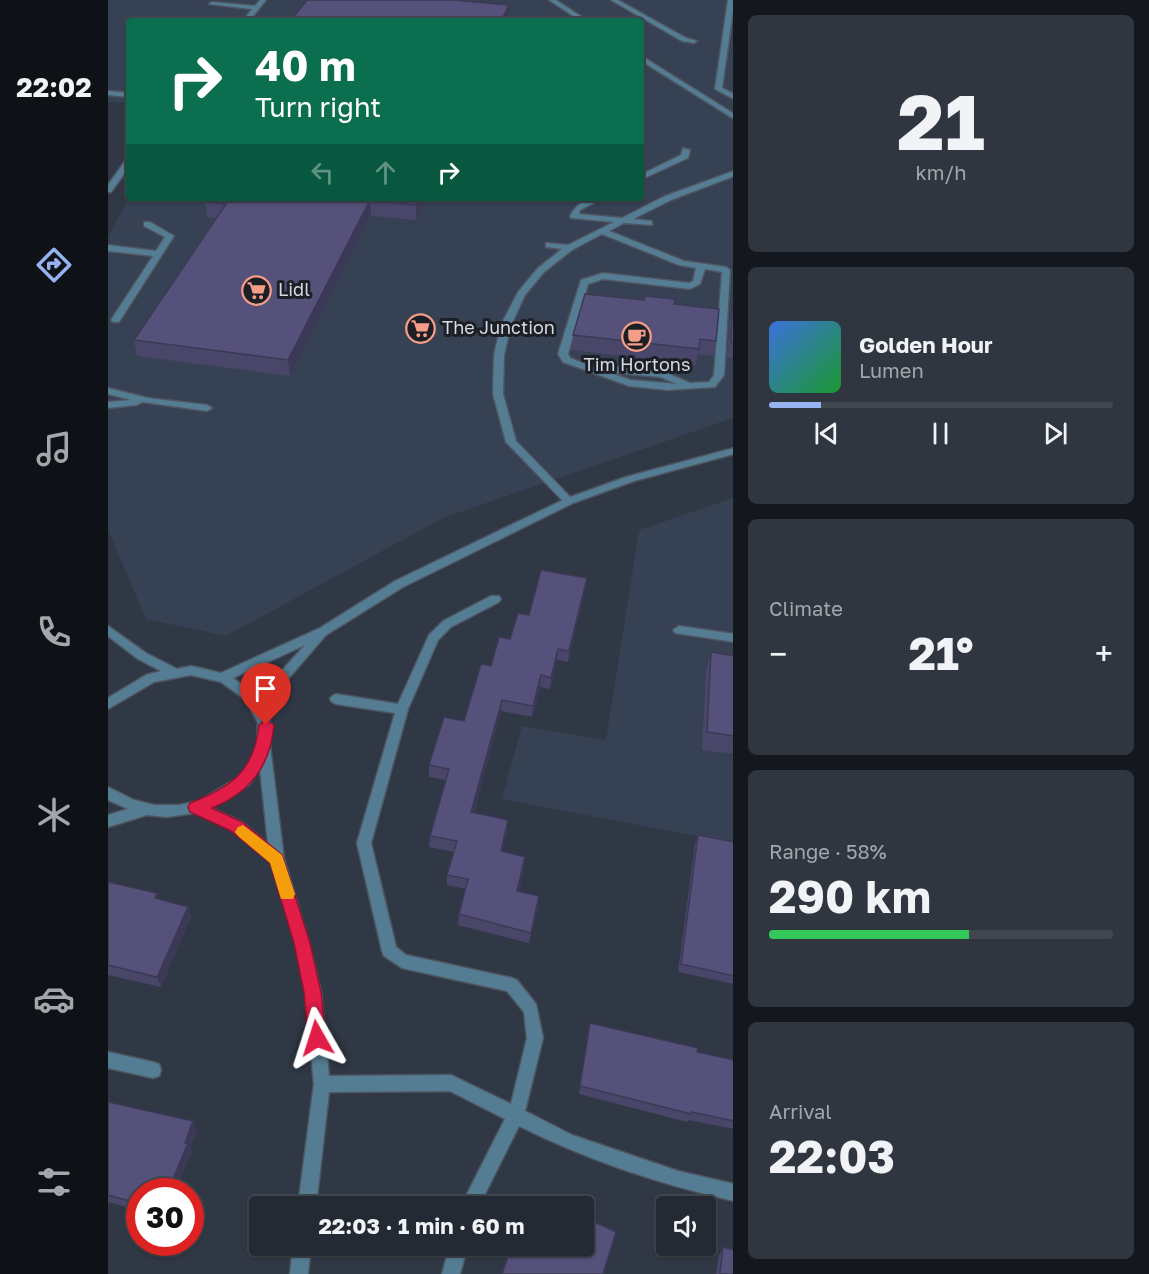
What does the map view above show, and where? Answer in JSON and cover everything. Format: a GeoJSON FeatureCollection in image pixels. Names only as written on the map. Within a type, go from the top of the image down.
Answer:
{"type":"FeatureCollection","features":[{"type":"Feature","properties":{"kind":"street"},"geometry":{"type":"LineString","coordinates":[[249,18],[264,0]]}},
{"type":"Feature","properties":{"kind":"street"},"geometry":{"type":"LineString","coordinates":[[552,0],[580,18]]}},
{"type":"Feature","properties":{"kind":"street"},"geometry":{"type":"LineString","coordinates":[[614,0],[684,40],[694,41]]}},
{"type":"Feature","properties":{"kind":"street"},"geometry":{"type":"LineString","coordinates":[[731,0],[731,22],[718,89],[733,96]]}},
{"type":"Feature","properties":{"kind":"street"},"geometry":{"type":"LineString","coordinates":[[212,4],[257,8]]}},
{"type":"Feature","properties":{"kind":"street"},"geometry":{"type":"LineString","coordinates":[[723,54],[733,55]]}},
{"type":"Feature","properties":{"kind":"street"},"geometry":{"type":"LineString","coordinates":[[644,60],[733,116]]}},
{"type":"Feature","properties":{"kind":"street"},"geometry":{"type":"LineString","coordinates":[[108,93],[126,95]]}},
{"type":"Feature","properties":{"kind":"street"},"geometry":{"type":"LineString","coordinates":[[644,176],[685,156],[686,150]]}},
{"type":"Feature","properties":{"kind":"street"},"geometry":{"type":"LineString","coordinates":[[108,189],[126,166]]}},
{"type":"Feature","properties":{"kind":"street"},"geometry":{"type":"LineString","coordinates":[[569,501],[511,442],[498,394],[499,355],[506,325],[521,294],[541,270],[568,248],[676,194],[733,173]]}},
{"type":"Feature","properties":{"kind":"street"},"geometry":{"type":"LineString","coordinates":[[117,178],[126,179]]}},
{"type":"Feature","properties":{"kind":"street"},"geometry":{"type":"LineString","coordinates":[[593,201],[578,209],[574,216],[649,224]]}},
{"type":"Feature","properties":{"kind":"street"},"geometry":{"type":"LineString","coordinates":[[116,320],[170,236],[147,224]]}},
{"type":"Feature","properties":{"kind":"street"},"geometry":{"type":"LineString","coordinates":[[601,231],[660,256],[701,267],[726,270],[719,375],[712,385],[687,384],[662,374],[587,367],[566,360],[563,354],[584,282],[603,276],[690,286],[698,282],[701,267]]}},
{"type":"Feature","properties":{"kind":"street"},"geometry":{"type":"LineString","coordinates":[[549,245],[568,248]]}},
{"type":"Feature","properties":{"kind":"street"},"geometry":{"type":"LineString","coordinates":[[108,248],[159,254]]}},
{"type":"Feature","properties":{"kind":"street"},"geometry":{"type":"LineString","coordinates":[[108,391],[148,401],[207,408]]}},
{"type":"Feature","properties":{"kind":"street"},"geometry":{"type":"LineString","coordinates":[[108,405],[148,401]]}},
{"type":"Feature","properties":{"kind":"street"},"geometry":{"type":"LineString","coordinates":[[224,677],[324,631],[399,584],[569,501],[630,479],[733,451]]}},
{"type":"Feature","properties":{"kind":"street"},"geometry":{"type":"LineString","coordinates":[[475,1196],[516,1115],[535,1038],[531,1008],[512,985],[402,961],[390,951],[364,843],[402,709],[433,638],[447,624],[495,599]]}},
{"type":"Feature","properties":{"kind":"street"},"geometry":{"type":"LineString","coordinates":[[108,630],[142,656],[173,672]]}},
{"type":"Feature","properties":{"kind":"street"},"geometry":{"type":"LineString","coordinates":[[679,630],[733,638]]}},
{"type":"Feature","properties":{"kind":"street"},"geometry":{"type":"LineString","coordinates":[[259,704],[324,631]]}},
{"type":"Feature","properties":{"kind":"street"},"geometry":{"type":"LineString","coordinates":[[108,704],[124,691],[148,678],[173,672],[199,672],[224,677],[244,688],[259,704],[266,725],[264,747],[277,859],[302,943],[313,992],[322,1084],[308,1196]]}},
{"type":"Feature","properties":{"kind":"street"},"geometry":{"type":"LineString","coordinates":[[336,699],[402,709]]}},
{"type":"Feature","properties":{"kind":"street"},"geometry":{"type":"LineString","coordinates":[[108,793],[123,803],[145,810],[170,812],[196,807],[220,798],[240,784],[256,766],[264,747]]}},
{"type":"Feature","properties":{"kind":"street"},"geometry":{"type":"LineString","coordinates":[[196,807],[237,826],[277,859]]}},
{"type":"Feature","properties":{"kind":"street"},"geometry":{"type":"LineString","coordinates":[[108,821],[145,810]]}},
{"type":"Feature","properties":{"kind":"street"},"geometry":{"type":"LineString","coordinates":[[108,1060],[153,1070]]}},
{"type":"Feature","properties":{"kind":"street"},"geometry":{"type":"LineString","coordinates":[[322,1084],[451,1083],[569,1142],[678,1180],[733,1193]]}},
{"type":"Feature","properties":{"kind":"street"},"geometry":{"type":"LineString","coordinates":[[299,1274],[301,1256]]}},
{"type":"Feature","properties":{"kind":"street"},"geometry":{"type":"LineString","coordinates":[[451,1274],[456,1256]]}},
{"type":"Feature","properties":{"kind":"shaded area","name":"The Junction"},"geometry":{"type":"Polygon","coordinates":[[[108,0],[733,0],[733,418],[443,518],[226,636],[146,619],[108,530],[108,237],[127,201],[644,201],[644,18],[126,18],[126,103],[108,102],[108,0]]]}},
{"type":"Feature","properties":{"kind":"shaded area"},"geometry":{"type":"Polygon","coordinates":[[[733,498],[733,843],[502,799],[522,726],[606,740],[639,530],[733,498]]]}},
{"type":"Feature","properties":{"kind":"building"},"geometry":{"type":"Polygon","coordinates":[[[307,0],[453,0],[509,5],[502,18],[293,18],[307,0]]]}},
{"type":"Feature","properties":{"kind":"building","name":"Lidl"},"geometry":{"type":"Polygon","coordinates":[[[205,201],[369,201],[288,360],[134,340],[226,204],[205,201]]]}},
{"type":"Feature","properties":{"kind":"building","name":"Lidl"},"geometry":{"type":"Polygon","coordinates":[[[379,201],[418,201],[416,205],[379,201]]]}},
{"type":"Feature","properties":{"kind":"building"},"geometry":{"type":"Polygon","coordinates":[[[585,294],[644,300],[645,296],[675,299],[674,304],[719,309],[716,341],[700,339],[699,349],[573,335],[585,294]]]}},
{"type":"Feature","properties":{"kind":"building"},"geometry":{"type":"Polygon","coordinates":[[[732,310],[733,343],[731,342],[732,310]]]}},
{"type":"Feature","properties":{"kind":"building"},"geometry":{"type":"Polygon","coordinates":[[[541,570],[587,578],[569,651],[558,649],[551,678],[541,675],[533,706],[502,700],[471,812],[508,820],[501,851],[525,857],[517,891],[539,896],[531,933],[459,914],[468,879],[447,875],[457,841],[430,836],[449,769],[429,765],[444,717],[464,721],[481,664],[491,666],[499,637],[510,639],[518,613],[529,615],[541,570]]]}},
{"type":"Feature","properties":{"kind":"building"},"geometry":{"type":"Polygon","coordinates":[[[711,652],[733,656],[733,736],[707,732],[711,652]]]}},
{"type":"Feature","properties":{"kind":"building"},"geometry":{"type":"Polygon","coordinates":[[[698,835],[733,842],[733,976],[681,964],[698,835]]]}},
{"type":"Feature","properties":{"kind":"building"},"geometry":{"type":"Polygon","coordinates":[[[108,882],[157,893],[155,898],[188,907],[157,977],[108,965],[108,882]]]}},
{"type":"Feature","properties":{"kind":"building"},"geometry":{"type":"Polygon","coordinates":[[[590,1023],[698,1048],[697,1052],[733,1060],[733,1121],[691,1112],[691,1114],[580,1086],[590,1023]]]}},
{"type":"Feature","properties":{"kind":"building"},"geometry":{"type":"Polygon","coordinates":[[[108,1102],[193,1121],[185,1143],[188,1143],[173,1178],[126,1178],[126,1200],[108,1195],[108,1102]]]}},
{"type":"Feature","properties":{"kind":"building"},"geometry":{"type":"Polygon","coordinates":[[[594,1222],[616,1232],[603,1274],[502,1274],[508,1256],[594,1256],[594,1222]]]}},
{"type":"Feature","properties":{"kind":"building"},"geometry":{"type":"Polygon","coordinates":[[[723,1247],[733,1250],[733,1274],[720,1274],[723,1247]]]}},
{"type":"Feature","properties":{"kind":"slow traffic"},"geometry":{"type":"LineString","coordinates":[[243,832],[277,859],[287,894]]}},
{"type":"Feature","properties":{"kind":"place","name":"Lidl"},"geometry":{"type":"Point","coordinates":[257,290]}},
{"type":"Feature","properties":{"kind":"place","name":"The Junction"},"geometry":{"type":"Point","coordinates":[421,328]}},
{"type":"Feature","properties":{"kind":"place","name":"Tim Hortons"},"geometry":{"type":"Point","coordinates":[637,336]}},
{"type":"Feature","properties":{"kind":"route"},"geometry":{"type":"LineString","coordinates":[[266,725],[264,747],[256,766],[240,784],[220,798],[196,807],[237,826],[277,859],[302,943],[313,992],[317,1038]]}}]}
